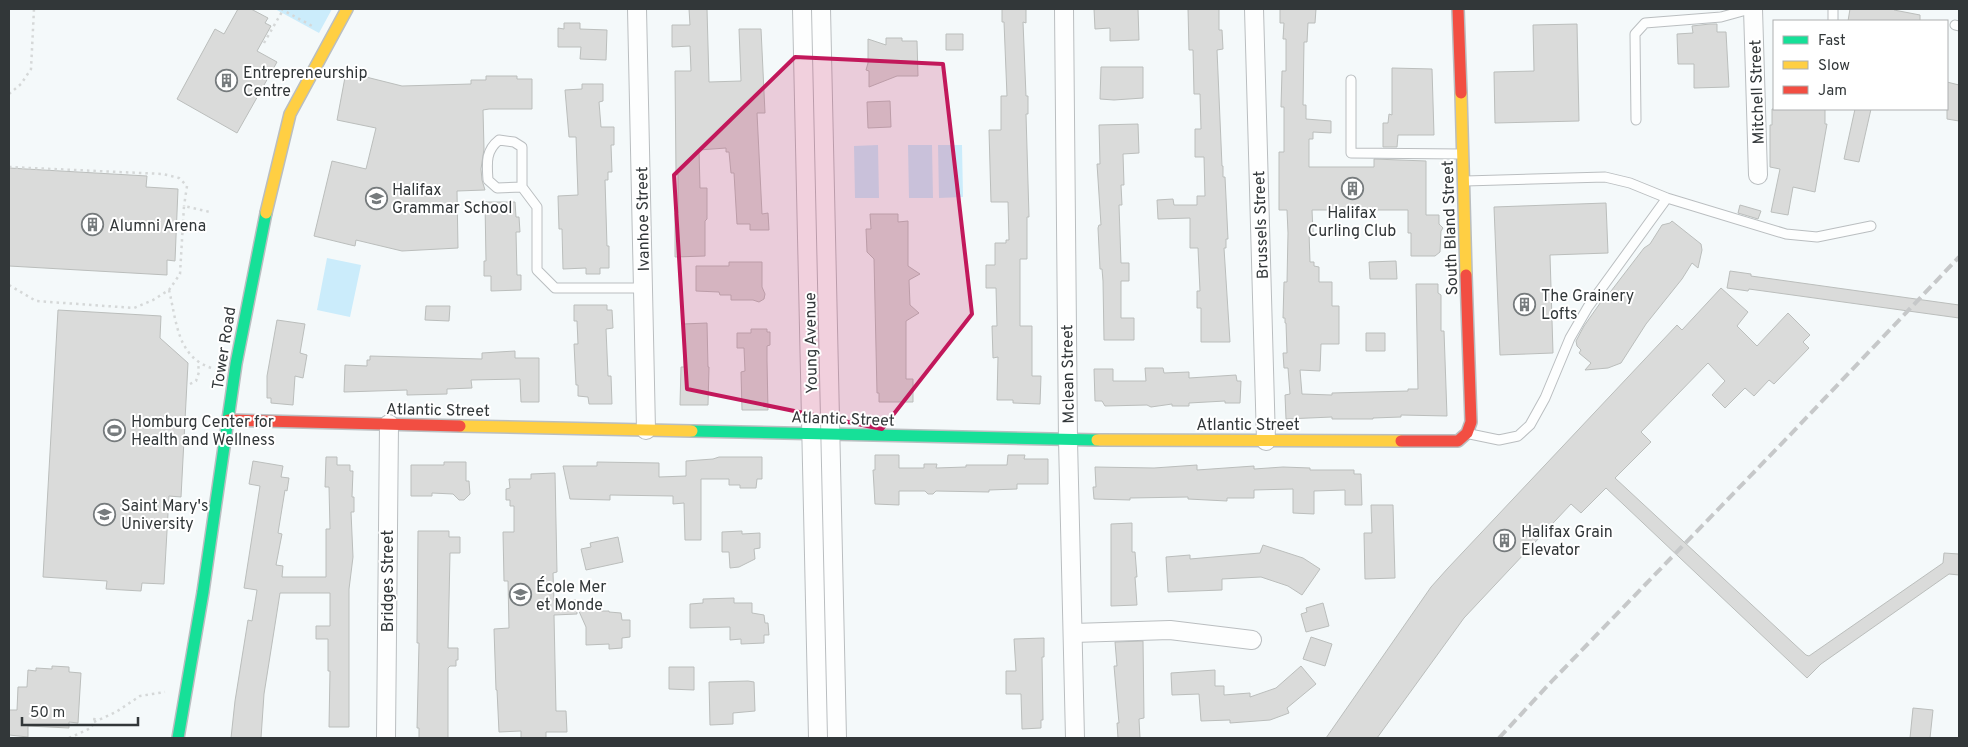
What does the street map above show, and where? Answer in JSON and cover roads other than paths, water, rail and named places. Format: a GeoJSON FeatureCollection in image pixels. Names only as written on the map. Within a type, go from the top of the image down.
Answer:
{"type":"FeatureCollection","features":[{"type":"Feature","properties":{"kind":"street","name":"Tower Road"},"geometry":{"type":"LineString","coordinates":[[178,738],[203,592],[250,287],[277,163],[290,114],[348,9]]}},
{"type":"Feature","properties":{"kind":"street","name":"Ivanhoe Street"},"geometry":{"type":"LineString","coordinates":[[637,9],[646,430]]}},
{"type":"Feature","properties":{"kind":"street","name":"Young Avenue"},"geometry":{"type":"LineString","coordinates":[[802,9],[818,738]]}},
{"type":"Feature","properties":{"kind":"street","name":"Young Avenue"},"geometry":{"type":"LineString","coordinates":[[821,9],[837,738]]}},
{"type":"Feature","properties":{"kind":"street","name":"Mclean Street"},"geometry":{"type":"LineString","coordinates":[[1064,9],[1068,440],[1076,738]]}},
{"type":"Feature","properties":{"kind":"street","name":"Brussels Street"},"geometry":{"type":"LineString","coordinates":[[1254,9],[1266,441]]}},
{"type":"Feature","properties":{"kind":"street","name":"South Bland Street"},"geometry":{"type":"LineString","coordinates":[[1458,9],[1465,181],[1471,422],[1467,433]]}},
{"type":"Feature","properties":{"kind":"street","name":"Mitchell Street"},"geometry":{"type":"LineString","coordinates":[[1752,9],[1758,175]]}},
{"type":"Feature","properties":{"kind":"street","name":"Atlantic Street"},"geometry":{"type":"LineString","coordinates":[[228,420],[1068,440],[1458,441],[1467,433]]}},
{"type":"Feature","properties":{"kind":"street","name":"Bridges Street"},"geometry":{"type":"LineString","coordinates":[[386,738],[389,424]]}},
{"type":"Feature","properties":{"kind":"street"},"geometry":{"type":"LineString","coordinates":[[1072,633],[1170,630],[1252,640]]}},
{"type":"Feature","properties":{"kind":"lane"},"geometry":{"type":"LineString","coordinates":[[1636,120],[1635,34],[1645,23],[1721,17],[1752,9]]}},
{"type":"Feature","properties":{"kind":"lane"},"geometry":{"type":"LineString","coordinates":[[1351,80],[1351,153],[1464,154]]}},
{"type":"Feature","properties":{"kind":"lane"},"geometry":{"type":"LineString","coordinates":[[522,187],[497,188],[488,180],[487,159],[491,146],[499,140],[514,142],[522,147],[522,187],[537,207],[537,270],[554,288],[644,288]]}},
{"type":"Feature","properties":{"kind":"lane"},"geometry":{"type":"LineString","coordinates":[[1465,181],[1604,177],[1630,183],[1667,198],[1786,234],[1817,237],[1871,226]]}},
{"type":"Feature","properties":{"kind":"lane"},"geometry":{"type":"LineString","coordinates":[[1467,433],[1499,440],[1518,436],[1530,425],[1545,398],[1570,338],[1588,307],[1667,198]]}},
{"type":"Feature","properties":{"kind":"railway"},"geometry":{"type":"LineString","coordinates":[[1499,738],[1959,257]]}},
{"type":"Feature","properties":{"kind":"place","name":"Entrepreneurship Centre"},"geometry":{"type":"Point","coordinates":[227,81]}},
{"type":"Feature","properties":{"kind":"place","name":"Halifax Curling Club"},"geometry":{"type":"Point","coordinates":[1352,188]}},
{"type":"Feature","properties":{"kind":"place","name":"Halifax Grammar School"},"geometry":{"type":"Point","coordinates":[376,198]}},
{"type":"Feature","properties":{"kind":"place","name":"Alumni Arena"},"geometry":{"type":"Point","coordinates":[93,225]}},
{"type":"Feature","properties":{"kind":"place","name":"The Grainery Lofts"},"geometry":{"type":"Point","coordinates":[1525,304]}},
{"type":"Feature","properties":{"kind":"place","name":"Homburg Center for Health and Wellness"},"geometry":{"type":"Point","coordinates":[115,430]}},
{"type":"Feature","properties":{"kind":"place","name":"Saint Mary's University"},"geometry":{"type":"Point","coordinates":[105,514]}},
{"type":"Feature","properties":{"kind":"place","name":"Halifax Grain Elevator"},"geometry":{"type":"Point","coordinates":[1505,540]}},
{"type":"Feature","properties":{"kind":"place","name":"École Mer et Monde"},"geometry":{"type":"Point","coordinates":[520,595]}}]}
